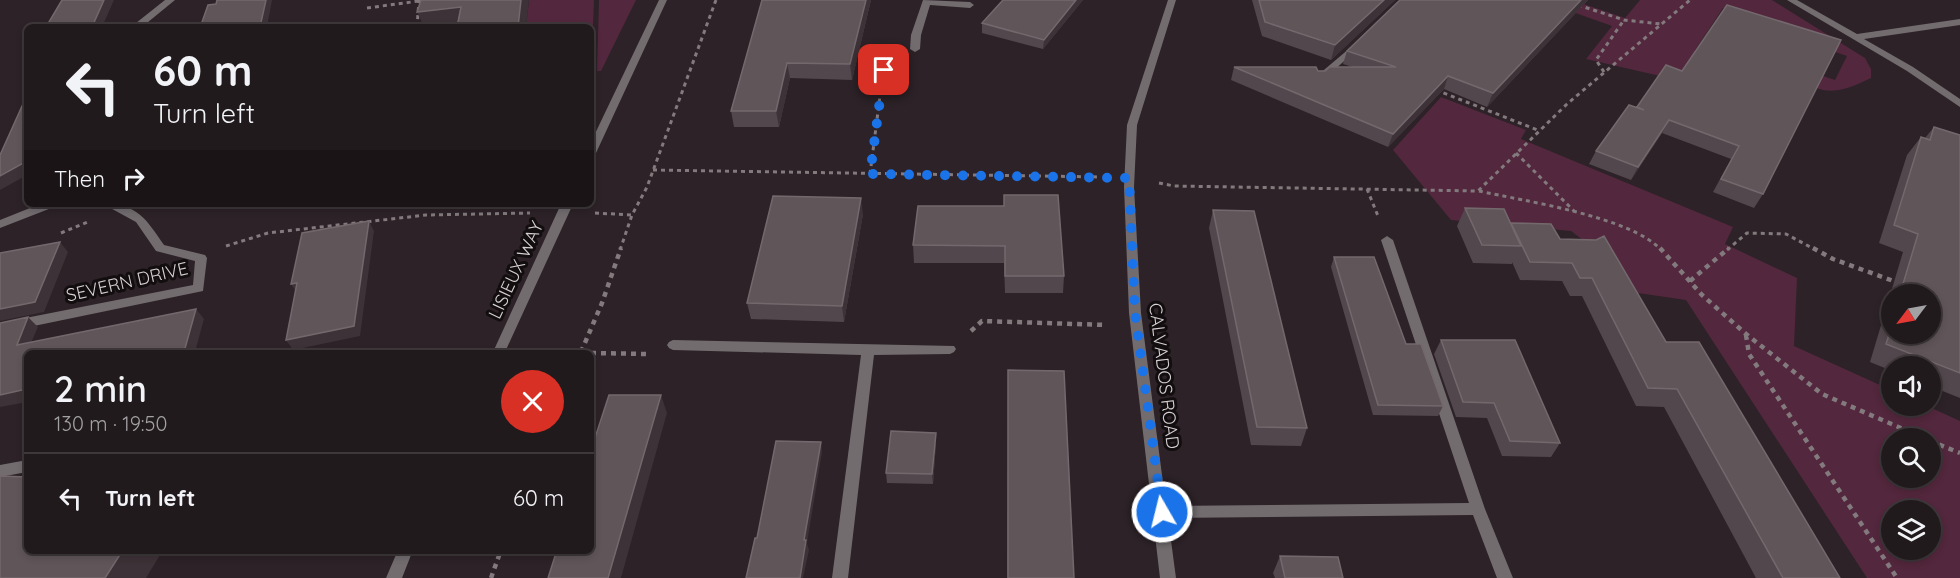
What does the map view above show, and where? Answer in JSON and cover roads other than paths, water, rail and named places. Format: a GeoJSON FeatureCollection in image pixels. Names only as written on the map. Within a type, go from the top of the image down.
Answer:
{"type":"FeatureCollection","features":[{"type":"Feature","properties":{"kind":"street"},"geometry":{"type":"LineString","coordinates":[[140,24],[171,0]]}},
{"type":"Feature","properties":{"kind":"street"},"geometry":{"type":"LineString","coordinates":[[594,147],[663,0]]}},
{"type":"Feature","properties":{"kind":"street","name":"CALVADOS ROAD"},"geometry":{"type":"LineString","coordinates":[[1168,578],[1162,512],[1137,326],[1129,178],[1132,125],[1172,0]]}},
{"type":"Feature","properties":{"kind":"street"},"geometry":{"type":"LineString","coordinates":[[1791,0],[1910,69],[1960,104]]}},
{"type":"Feature","properties":{"kind":"street"},"geometry":{"type":"LineString","coordinates":[[915,49],[916,35],[927,1],[970,5]]}},
{"type":"Feature","properties":{"kind":"street"},"geometry":{"type":"LineString","coordinates":[[1857,37],[1960,22]]}},
{"type":"Feature","properties":{"kind":"street"},"geometry":{"type":"LineString","coordinates":[[1318,80],[1363,39]]}},
{"type":"Feature","properties":{"kind":"street"},"geometry":{"type":"LineString","coordinates":[[0,224],[42,207]]}},
{"type":"Feature","properties":{"kind":"street","name":"SEVERN DRIVE"},"geometry":{"type":"LineString","coordinates":[[0,328],[199,288],[201,258],[160,248],[140,219],[115,207]]}},
{"type":"Feature","properties":{"kind":"street","name":"LISIEUX WAY"},"geometry":{"type":"LineString","coordinates":[[500,350],[565,208]]}},
{"type":"Feature","properties":{"kind":"street"},"geometry":{"type":"LineString","coordinates":[[1388,240],[1478,509],[1505,578]]}},
{"type":"Feature","properties":{"kind":"street"},"geometry":{"type":"LineString","coordinates":[[673,345],[868,350],[950,349]]}},
{"type":"Feature","properties":{"kind":"street"},"geometry":{"type":"LineString","coordinates":[[840,578],[868,350]]}},
{"type":"Feature","properties":{"kind":"street"},"geometry":{"type":"LineString","coordinates":[[0,471],[24,467]]}},
{"type":"Feature","properties":{"kind":"street"},"geometry":{"type":"LineString","coordinates":[[1162,512],[1478,509]]}},
{"type":"Feature","properties":{"kind":"street"},"geometry":{"type":"LineString","coordinates":[[394,578],[404,554]]}}]}
